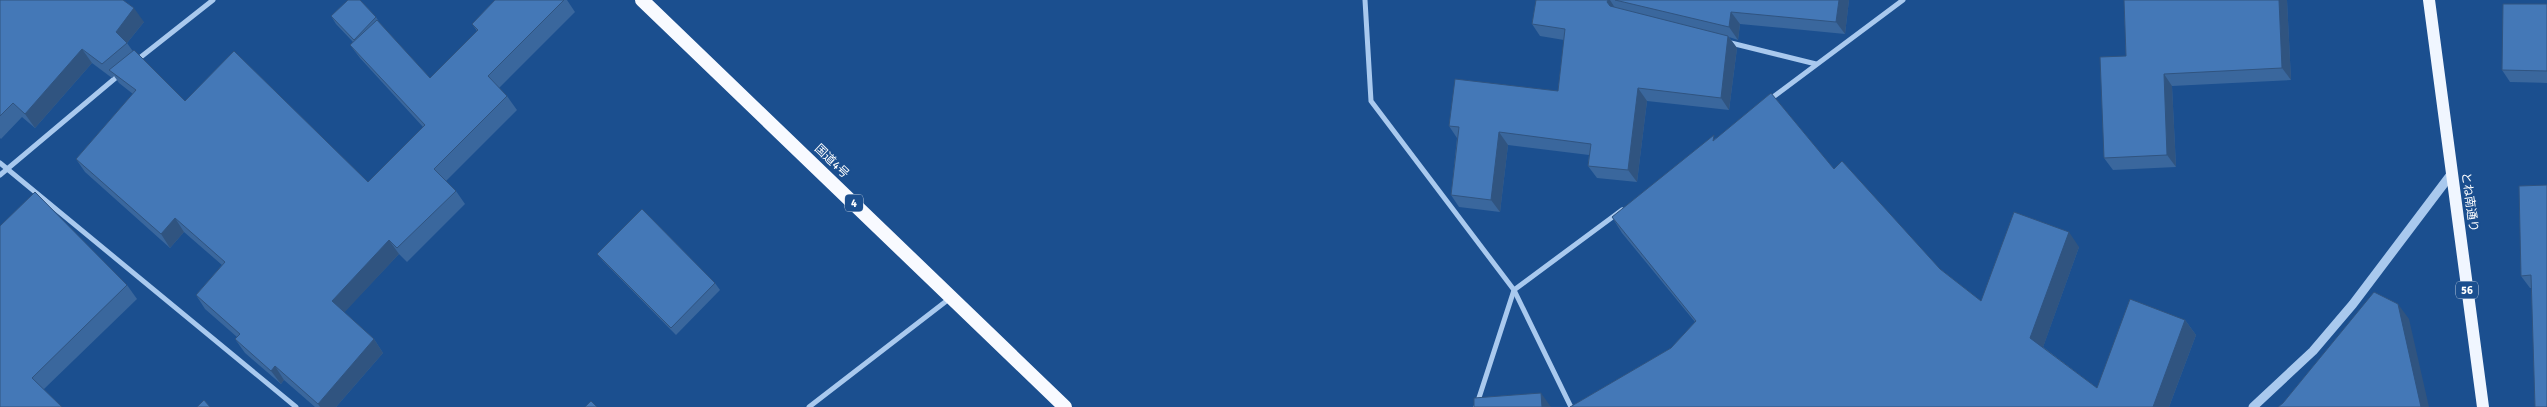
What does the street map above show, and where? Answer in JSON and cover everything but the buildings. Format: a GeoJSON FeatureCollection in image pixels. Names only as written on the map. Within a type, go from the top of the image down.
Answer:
{"type":"FeatureCollection","features":[{"type":"Feature","properties":{"kind":"highway","name":"国道4号"},"geometry":{"type":"LineString","coordinates":[[642,0],[1065,407]]}},
{"type":"Feature","properties":{"kind":"main road","name":"とね南通り"},"geometry":{"type":"LineString","coordinates":[[2429,0],[2483,407]]}},
{"type":"Feature","properties":{"kind":"street"},"geometry":{"type":"LineString","coordinates":[[132,65],[213,0]]}},
{"type":"Feature","properties":{"kind":"street"},"geometry":{"type":"LineString","coordinates":[[1365,0],[1371,101],[1514,290],[1571,407]]}},
{"type":"Feature","properties":{"kind":"street"},"geometry":{"type":"LineString","coordinates":[[1761,106],[1896,2],[1903,0]]}},
{"type":"Feature","properties":{"kind":"street"},"geometry":{"type":"LineString","coordinates":[[1723,40],[1816,64]]}},
{"type":"Feature","properties":{"kind":"street"},"geometry":{"type":"LineString","coordinates":[[0,175],[125,71]]}},
{"type":"Feature","properties":{"kind":"street"},"geometry":{"type":"LineString","coordinates":[[0,163],[296,407]]}},
{"type":"Feature","properties":{"kind":"street"},"geometry":{"type":"LineString","coordinates":[[2253,407],[2314,351],[2353,304],[2452,173]]}},
{"type":"Feature","properties":{"kind":"street"},"geometry":{"type":"LineString","coordinates":[[1476,407],[1514,290],[1626,207]]}},
{"type":"Feature","properties":{"kind":"street"},"geometry":{"type":"LineString","coordinates":[[809,407],[951,297]]}}]}
